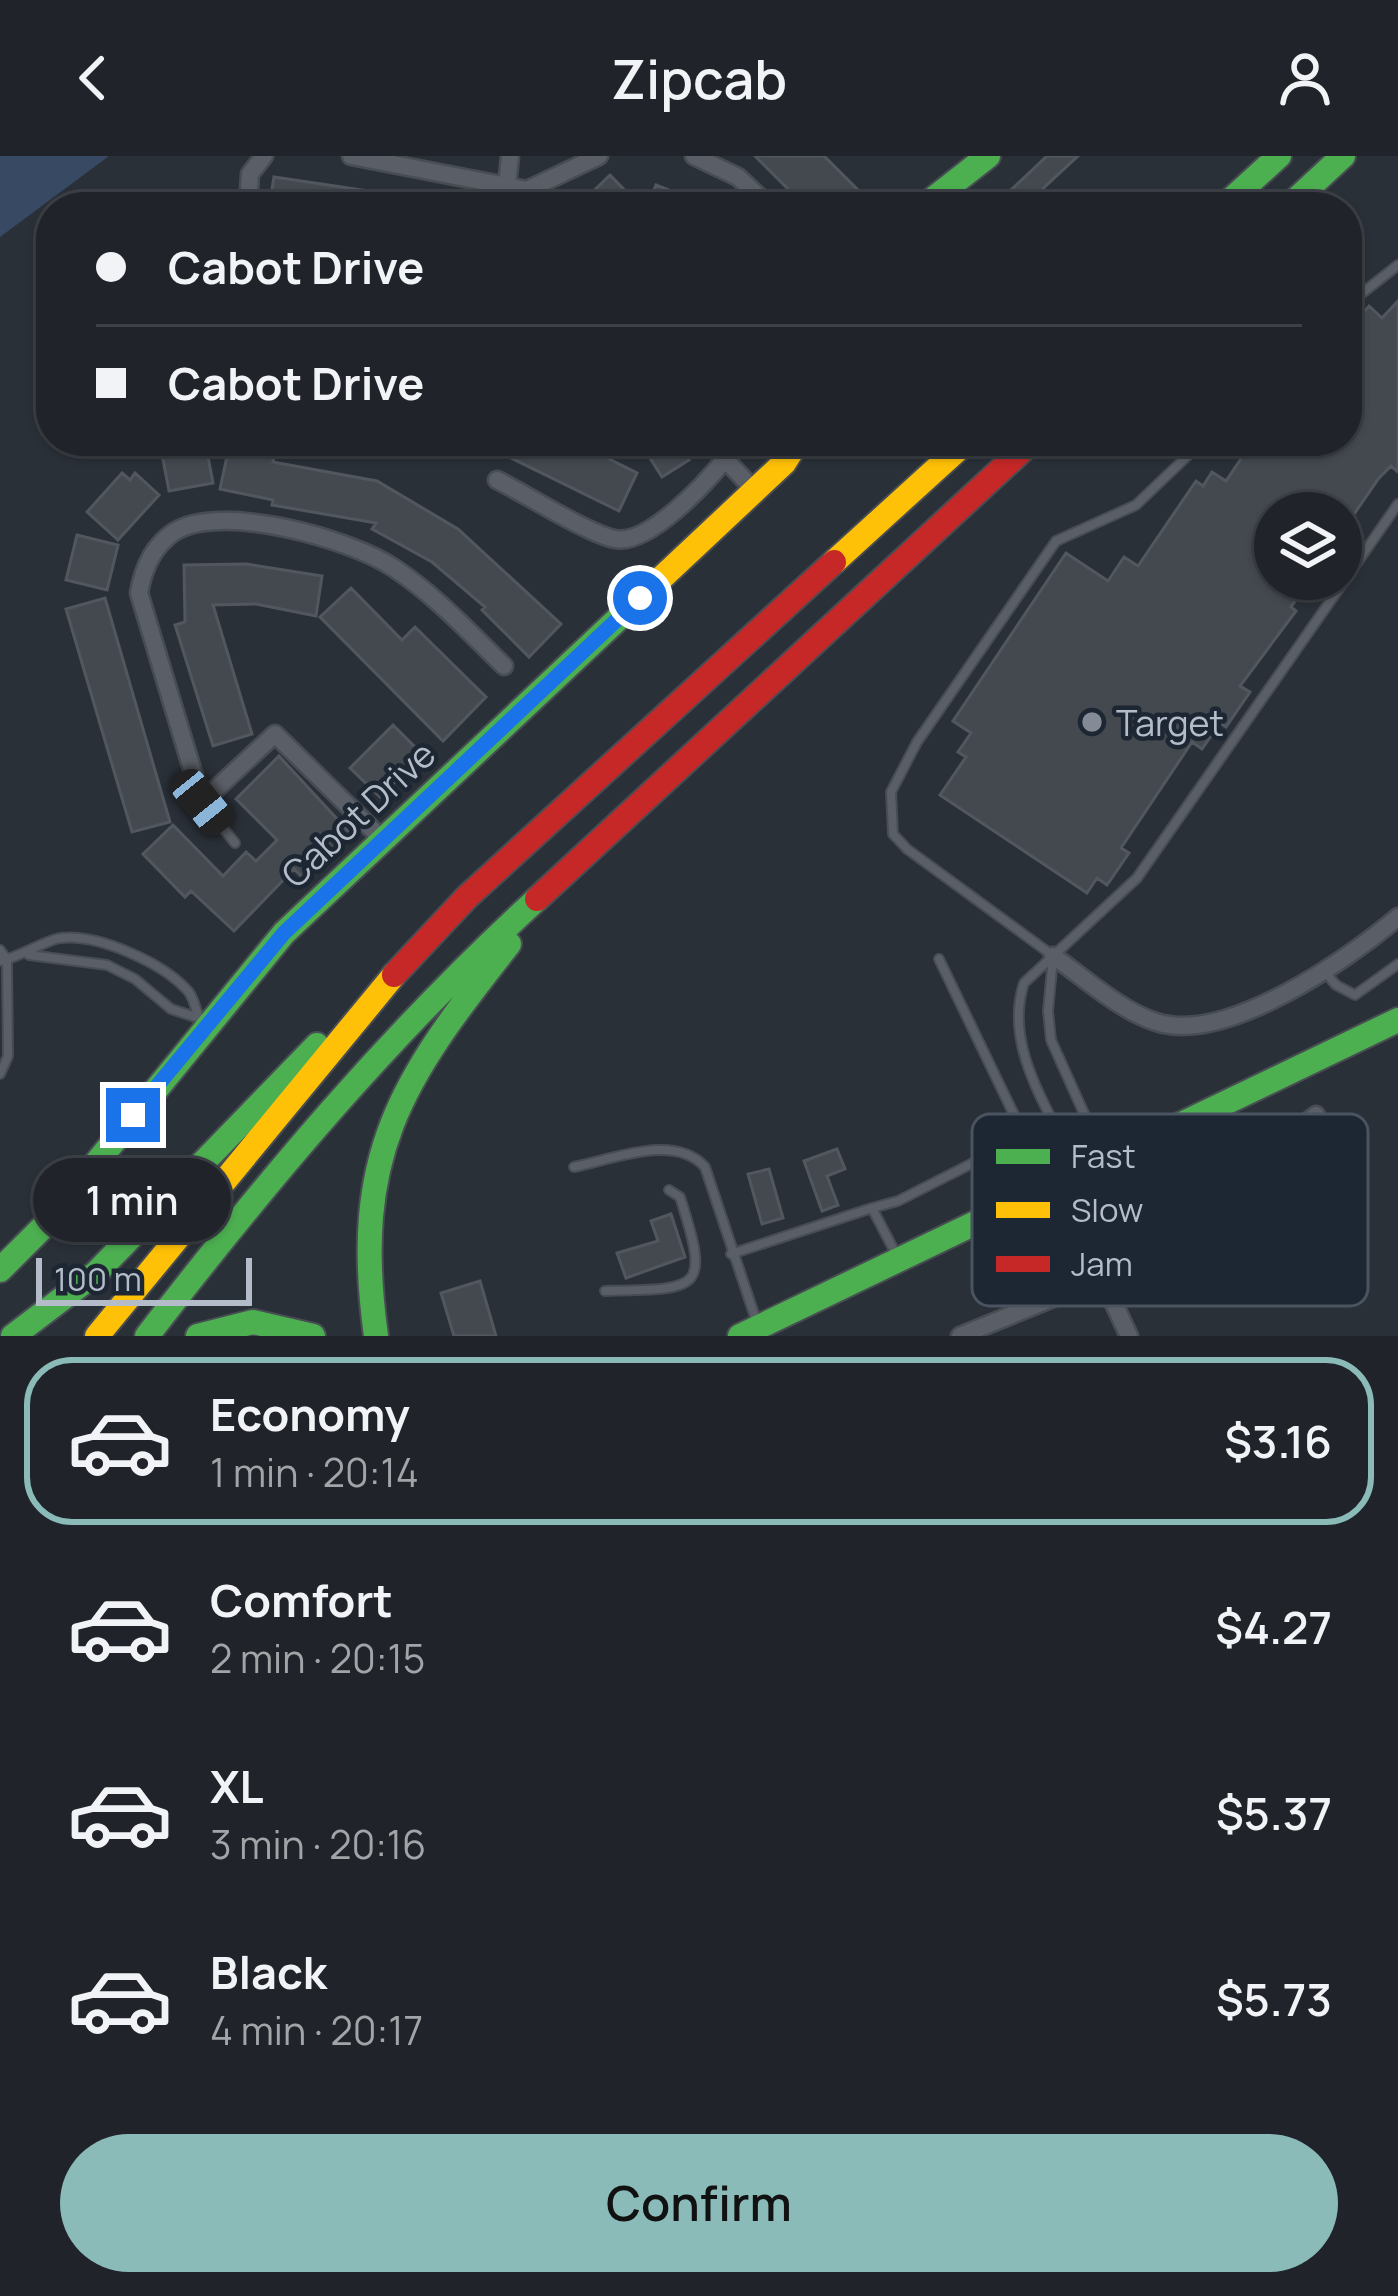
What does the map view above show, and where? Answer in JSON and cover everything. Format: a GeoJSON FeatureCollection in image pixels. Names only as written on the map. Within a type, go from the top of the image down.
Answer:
{"type":"FeatureCollection","features":[{"type":"Feature","properties":{"kind":"main road"},"geometry":{"type":"LineString","coordinates":[[942,192],[988,156]]}},
{"type":"Feature","properties":{"kind":"main road"},"geometry":{"type":"LineString","coordinates":[[1240,192],[1280,156]]}},
{"type":"Feature","properties":{"kind":"main road"},"geometry":{"type":"LineString","coordinates":[[1304,192],[1343,156]]}},
{"type":"Feature","properties":{"kind":"main road","name":"Cabot Drive"},"geometry":{"type":"LineString","coordinates":[[0,1270],[48,1222],[203,1021],[284,933],[788,456]]}},
{"type":"Feature","properties":{"kind":"main road"},"geometry":{"type":"LineString","coordinates":[[97,1336],[372,999],[467,897],[951,456]]}},
{"type":"Feature","properties":{"kind":"main road"},"geometry":{"type":"LineString","coordinates":[[147,1336],[258,1192],[433,995],[1016,456]]}},
{"type":"Feature","properties":{"kind":"main road"},"geometry":{"type":"LineString","coordinates":[[376,1336],[367,1243],[373,1174],[393,1118],[429,1049],[583,852]]}},
{"type":"Feature","properties":{"kind":"main road"},"geometry":{"type":"LineString","coordinates":[[13,1336],[91,1278],[280,1076],[372,999]]}},
{"type":"Feature","properties":{"kind":"main road"},"geometry":{"type":"LineString","coordinates":[[1204,1114],[1398,1020]]}},
{"type":"Feature","properties":{"kind":"main road"},"geometry":{"type":"LineString","coordinates":[[720,1336],[748,1330],[972,1222]]}},
{"type":"Feature","properties":{"kind":"main road"},"geometry":{"type":"LineString","coordinates":[[198,1336],[253,1322],[313,1336]]}},
{"type":"Feature","properties":{"kind":"street"},"geometry":{"type":"LineString","coordinates":[[249,192],[250,174],[264,156]]}},
{"type":"Feature","properties":{"kind":"street"},"geometry":{"type":"LineString","coordinates":[[351,156],[527,190],[599,156]]}},
{"type":"Feature","properties":{"kind":"street"},"geometry":{"type":"LineString","coordinates":[[507,186],[510,156]]}},
{"type":"Feature","properties":{"kind":"street"},"geometry":{"type":"LineString","coordinates":[[694,156],[738,177],[754,192]]}},
{"type":"Feature","properties":{"kind":"street"},"geometry":{"type":"LineString","coordinates":[[722,456],[754,490]]}},
{"type":"Feature","properties":{"kind":"street"},"geometry":{"type":"LineString","coordinates":[[497,480],[616,540],[640,535],[670,513],[700,490],[725,459]]}},
{"type":"Feature","properties":{"kind":"street"},"geometry":{"type":"LineString","coordinates":[[383,840],[275,734],[202,802],[139,593],[143,566],[173,532],[212,518],[326,538],[392,566],[453,615],[504,666]]}},
{"type":"Feature","properties":{"kind":"street"},"geometry":{"type":"LineString","coordinates":[[1053,956],[1142,1016],[1174,1026],[1244,1011],[1325,972],[1398,917]]}},
{"type":"Feature","properties":{"kind":"street"},"geometry":{"type":"LineString","coordinates":[[1212,1110],[1214,1114]]}},
{"type":"Feature","properties":{"kind":"street"},"geometry":{"type":"LineString","coordinates":[[960,1336],[1033,1306]]}},
{"type":"Feature","properties":{"kind":"street"},"geometry":{"type":"LineString","coordinates":[[1115,1306],[1129,1336]]}},
{"type":"Feature","properties":{"kind":"lane"},"geometry":{"type":"LineString","coordinates":[[1362,294],[1398,266]]}},
{"type":"Feature","properties":{"kind":"lane"},"geometry":{"type":"LineString","coordinates":[[1053,956],[893,834],[891,792],[917,742],[1056,541],[1136,505],[1187,456]]}},
{"type":"Feature","properties":{"kind":"lane"},"geometry":{"type":"LineString","coordinates":[[1052,1114],[1018,1037],[1016,1007],[1024,982],[1137,878],[1398,504]]}},
{"type":"Feature","properties":{"kind":"lane"},"geometry":{"type":"LineString","coordinates":[[202,802],[235,842]]}},
{"type":"Feature","properties":{"kind":"lane"},"geometry":{"type":"LineString","coordinates":[[28,955],[55,938],[106,943],[128,951],[190,992],[203,1021]]}},
{"type":"Feature","properties":{"kind":"lane"},"geometry":{"type":"LineString","coordinates":[[0,950],[8,1057],[0,1074]]}},
{"type":"Feature","properties":{"kind":"lane"},"geometry":{"type":"LineString","coordinates":[[3,960],[28,955],[107,965],[135,979],[171,1009],[203,1021]]}},
{"type":"Feature","properties":{"kind":"lane"},"geometry":{"type":"LineString","coordinates":[[1053,956],[1048,1011],[1051,1040],[1085,1114]]}},
{"type":"Feature","properties":{"kind":"lane"},"geometry":{"type":"LineString","coordinates":[[939,959],[1014,1114]]}},
{"type":"Feature","properties":{"kind":"lane"},"geometry":{"type":"LineString","coordinates":[[1325,972],[1336,986],[1354,994],[1398,964]]}},
{"type":"Feature","properties":{"kind":"lane"},"geometry":{"type":"LineString","coordinates":[[574,1167],[676,1148],[694,1154],[705,1168],[748,1330]]}},
{"type":"Feature","properties":{"kind":"lane"},"geometry":{"type":"LineString","coordinates":[[731,1254],[898,1201],[972,1163]]}},
{"type":"Feature","properties":{"kind":"lane"},"geometry":{"type":"LineString","coordinates":[[605,1291],[651,1292],[693,1279],[698,1272],[698,1253],[680,1197],[669,1190]]}},
{"type":"Feature","properties":{"kind":"lane"},"geometry":{"type":"LineString","coordinates":[[872,1208],[898,1257]]}},
{"type":"Feature","properties":{"kind":"water"},"geometry":{"type":"Polygon","coordinates":[[[0,156],[109,156],[61,192],[36,192],[36,210],[0,237],[0,156]]]}},
{"type":"Feature","properties":{"kind":"building"},"geometry":{"type":"Polygon","coordinates":[[[755,156],[824,156],[860,192],[791,192],[755,156]]]}},
{"type":"Feature","properties":{"kind":"building"},"geometry":{"type":"Polygon","coordinates":[[[1047,156],[1078,156],[1039,192],[1009,192],[1047,156]]]}},
{"type":"Feature","properties":{"kind":"building"},"geometry":{"type":"Polygon","coordinates":[[[610,175],[626,192],[592,192],[610,175]]]}},
{"type":"Feature","properties":{"kind":"building"},"geometry":{"type":"Polygon","coordinates":[[[274,177],[376,192],[272,192],[274,177]]]}},
{"type":"Feature","properties":{"kind":"building","name":"Target"},"geometry":{"type":"Polygon","coordinates":[[[1398,301],[1398,472],[1391,466],[1362,503],[1362,492],[1254,492],[1254,600],[1296,600],[1291,607],[1296,611],[1240,686],[1250,692],[1226,727],[1220,723],[1202,749],[1192,742],[1121,848],[1129,853],[1107,885],[1097,878],[1087,893],[940,795],[966,757],[958,752],[971,733],[953,721],[1066,553],[1108,581],[1124,557],[1138,566],[1196,481],[1203,486],[1212,472],[1226,481],[1243,456],[1362,456],[1362,314],[1369,306],[1382,318],[1398,301]]]}},
{"type":"Feature","properties":{"kind":"building"},"geometry":{"type":"Polygon","coordinates":[[[162,456],[208,456],[213,483],[169,491],[162,456]]]}},
{"type":"Feature","properties":{"kind":"building"},"geometry":{"type":"Polygon","coordinates":[[[227,456],[270,456],[273,462],[377,481],[458,529],[561,624],[529,657],[482,610],[485,607],[432,562],[372,529],[376,523],[272,505],[273,500],[220,489],[227,456]]]}},
{"type":"Feature","properties":{"kind":"building"},"geometry":{"type":"Polygon","coordinates":[[[507,456],[603,456],[637,473],[619,511],[507,456]]]}},
{"type":"Feature","properties":{"kind":"building"},"geometry":{"type":"Polygon","coordinates":[[[649,456],[686,456],[689,460],[662,477],[649,456]]]}},
{"type":"Feature","properties":{"kind":"building"},"geometry":{"type":"Polygon","coordinates":[[[122,473],[130,480],[135,473],[159,495],[118,540],[87,512],[122,473]]]}},
{"type":"Feature","properties":{"kind":"building"},"geometry":{"type":"Polygon","coordinates":[[[77,535],[118,545],[107,590],[66,580],[77,535]]]}},
{"type":"Feature","properties":{"kind":"building"},"geometry":{"type":"Polygon","coordinates":[[[246,564],[322,576],[316,616],[256,604],[213,605],[252,734],[213,746],[175,625],[185,622],[184,565],[246,564]]]}},
{"type":"Feature","properties":{"kind":"building"},"geometry":{"type":"Polygon","coordinates":[[[351,588],[402,640],[415,627],[486,697],[443,741],[320,617],[351,588]]]}},
{"type":"Feature","properties":{"kind":"building"},"geometry":{"type":"Polygon","coordinates":[[[105,598],[170,822],[132,832],[66,609],[105,598]]]}},
{"type":"Feature","properties":{"kind":"building"},"geometry":{"type":"Polygon","coordinates":[[[393,725],[423,755],[380,797],[350,768],[393,725]]]}},
{"type":"Feature","properties":{"kind":"building"},"geometry":{"type":"Polygon","coordinates":[[[279,756],[350,833],[304,879],[294,869],[234,931],[191,891],[185,897],[143,854],[173,825],[223,876],[246,852],[256,861],[277,840],[236,799],[279,756]]]}},
{"type":"Feature","properties":{"kind":"building"},"geometry":{"type":"Polygon","coordinates":[[[837,1149],[845,1169],[827,1176],[838,1205],[822,1211],[804,1161],[837,1149]]]}},
{"type":"Feature","properties":{"kind":"building"},"geometry":{"type":"Polygon","coordinates":[[[769,1169],[783,1218],[762,1224],[748,1174],[769,1169]]]}},
{"type":"Feature","properties":{"kind":"building"},"geometry":{"type":"Polygon","coordinates":[[[671,1214],[685,1257],[626,1278],[617,1253],[658,1241],[651,1221],[671,1214]]]}},
{"type":"Feature","properties":{"kind":"building"},"geometry":{"type":"Polygon","coordinates":[[[480,1281],[496,1336],[454,1336],[441,1293],[480,1281]]]}},
{"type":"Feature","properties":{"kind":"traffic: fast"},"geometry":{"type":"LineString","coordinates":[[942,192],[988,156]]}},
{"type":"Feature","properties":{"kind":"traffic: fast"},"geometry":{"type":"LineString","coordinates":[[1239,192],[1279,156]]}},
{"type":"Feature","properties":{"kind":"traffic: fast"},"geometry":{"type":"LineString","coordinates":[[1304,192],[1343,156]]}},
{"type":"Feature","properties":{"kind":"traffic: fast"},"geometry":{"type":"LineString","coordinates":[[0,1270],[48,1222],[284,933],[654,585]]}},
{"type":"Feature","properties":{"kind":"traffic: fast"},"geometry":{"type":"LineString","coordinates":[[147,1336],[333,1109],[431,1002],[537,899]]}},
{"type":"Feature","properties":{"kind":"traffic: fast"},"geometry":{"type":"LineString","coordinates":[[376,1336],[371,1218],[378,1169],[392,1124],[439,1038],[509,944]]}},
{"type":"Feature","properties":{"kind":"traffic: fast"},"geometry":{"type":"LineString","coordinates":[[1202,1114],[1398,1020]]}},
{"type":"Feature","properties":{"kind":"traffic: fast"},"geometry":{"type":"LineString","coordinates":[[13,1336],[96,1273],[317,1045]]}},
{"type":"Feature","properties":{"kind":"traffic: fast"},"geometry":{"type":"LineString","coordinates":[[740,1336],[972,1225]]}},
{"type":"Feature","properties":{"kind":"traffic: fast"},"geometry":{"type":"LineString","coordinates":[[198,1336],[253,1322],[313,1336]]}},
{"type":"Feature","properties":{"kind":"traffic: slow"},"geometry":{"type":"LineString","coordinates":[[654,585],[788,456]]}},
{"type":"Feature","properties":{"kind":"traffic: slow"},"geometry":{"type":"LineString","coordinates":[[834,562],[951,456]]}},
{"type":"Feature","properties":{"kind":"traffic: slow"},"geometry":{"type":"LineString","coordinates":[[97,1336],[394,975]]}},
{"type":"Feature","properties":{"kind":"traffic: jam"},"geometry":{"type":"LineString","coordinates":[[537,899],[1016,456]]}},
{"type":"Feature","properties":{"kind":"traffic: jam"},"geometry":{"type":"LineString","coordinates":[[394,975],[467,897],[834,562]]}},
{"type":"Feature","properties":{"kind":"place","name":"Target"},"geometry":{"type":"Point","coordinates":[1092,722]}},
{"type":"Feature","properties":{"kind":"route"},"geometry":{"type":"LineString","coordinates":[[133,1115],[284,933],[640,598]]}}]}
